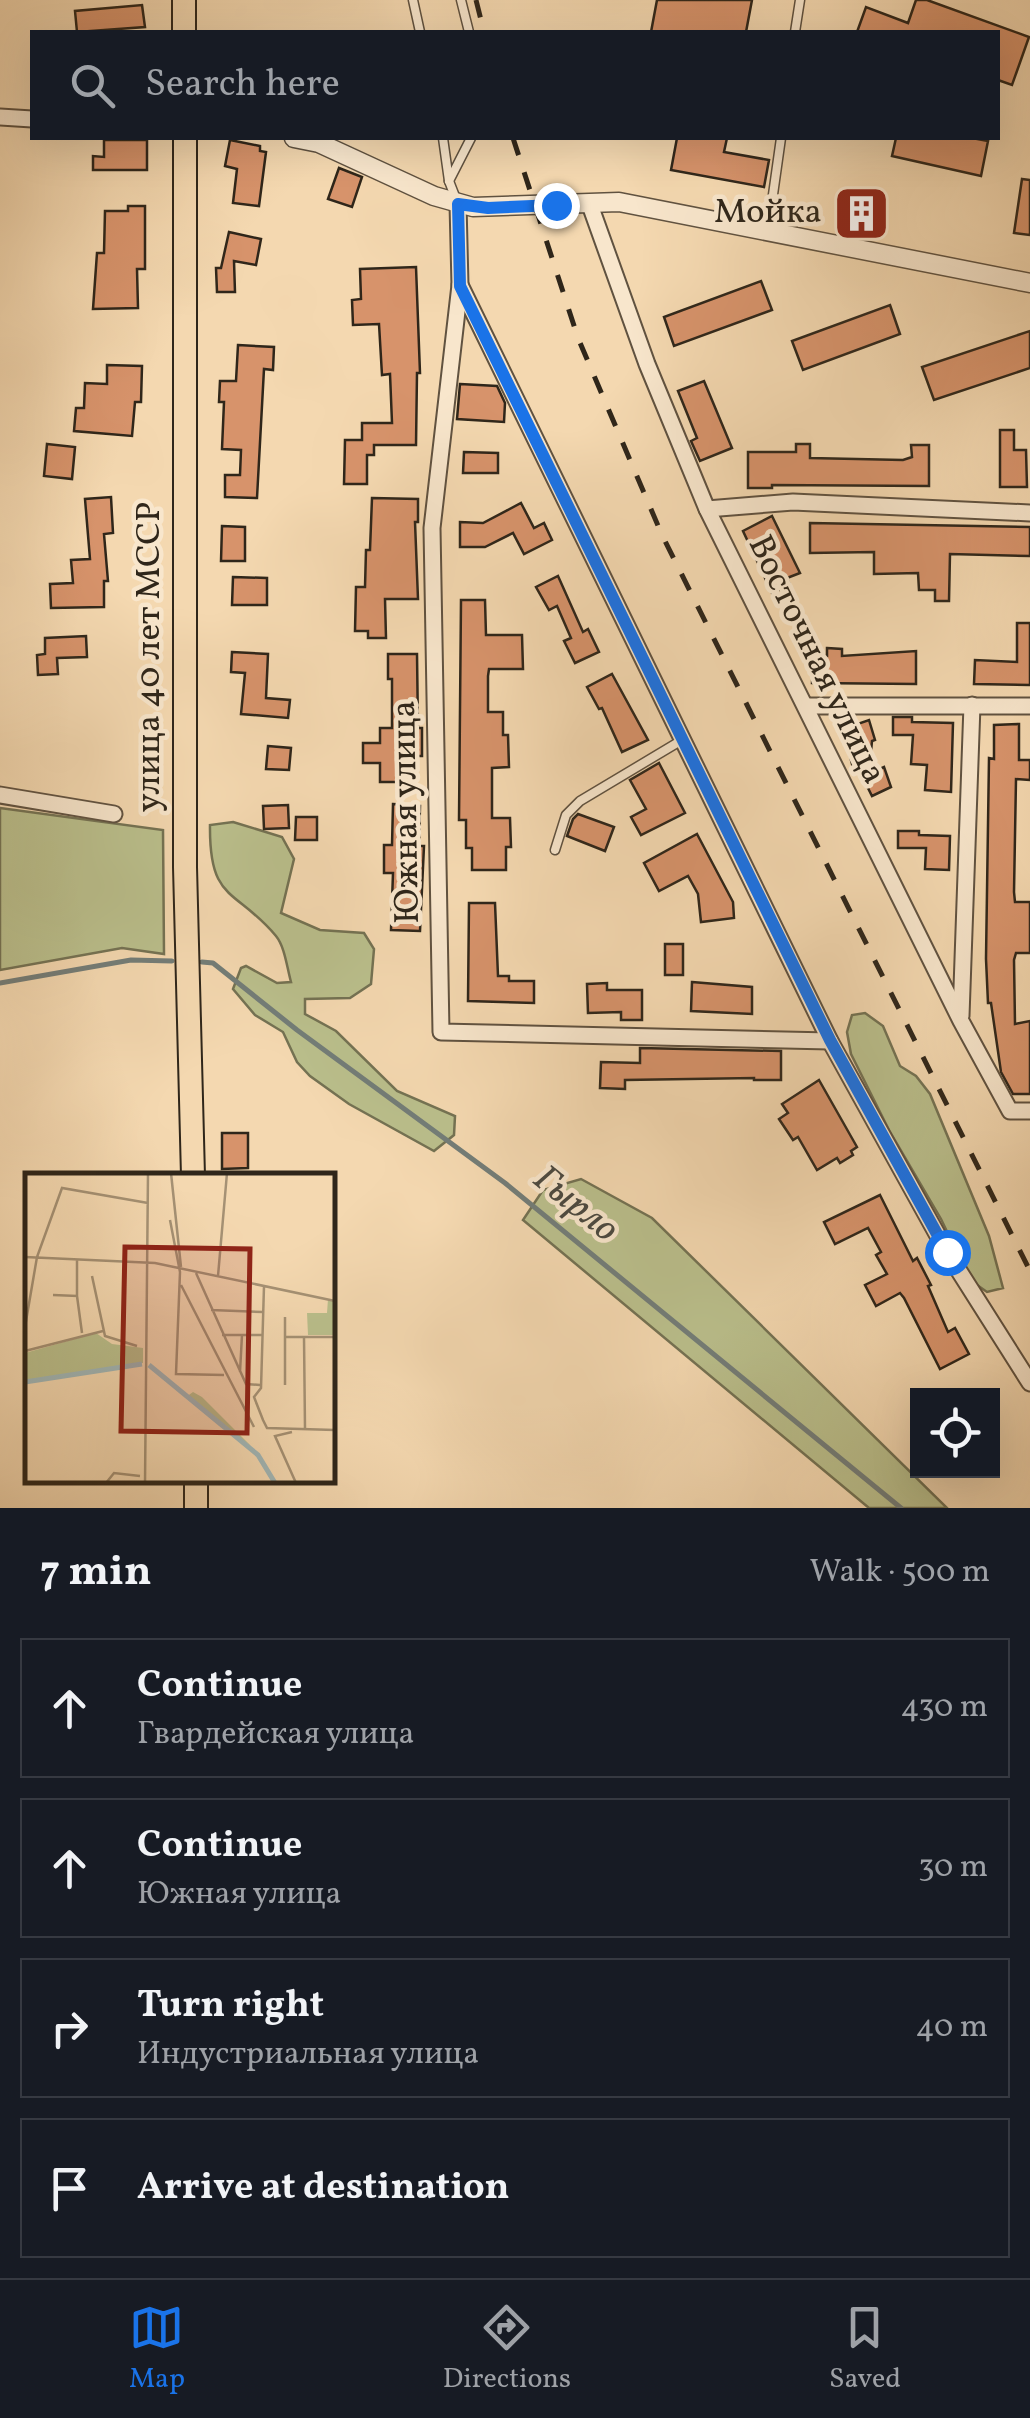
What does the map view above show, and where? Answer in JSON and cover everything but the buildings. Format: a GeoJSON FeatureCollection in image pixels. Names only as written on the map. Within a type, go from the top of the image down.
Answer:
{"type":"FeatureCollection","features":[{"type":"Feature","properties":{"kind":"main road"},"geometry":{"type":"LineString","coordinates":[[184,0],[184,30]]}},
{"type":"Feature","properties":{"kind":"main road","name":"улица 40 лет МССР"},"geometry":{"type":"LineString","coordinates":[[184,140],[184,867],[193,1173]]}},
{"type":"Feature","properties":{"kind":"street"},"geometry":{"type":"LineString","coordinates":[[0,118],[30,119]]}},
{"type":"Feature","properties":{"kind":"street"},"geometry":{"type":"LineString","coordinates":[[302,140],[458,204],[488,208],[619,202],[1030,283]]}},
{"type":"Feature","properties":{"kind":"street","name":"Южная улица"},"geometry":{"type":"LineString","coordinates":[[458,204],[460,286],[432,528],[441,1032],[830,1040]]}},
{"type":"Feature","properties":{"kind":"street","name":"Восточная улица"},"geometry":{"type":"LineString","coordinates":[[590,205],[647,364],[708,509],[961,1021],[1010,1112],[1030,1111]]}},
{"type":"Feature","properties":{"kind":"street"},"geometry":{"type":"LineString","coordinates":[[460,286],[830,1040],[947,1252],[1030,1384]]}},
{"type":"Feature","properties":{"kind":"street"},"geometry":{"type":"LineString","coordinates":[[708,509],[794,502],[1030,513]]}},
{"type":"Feature","properties":{"kind":"street"},"geometry":{"type":"LineString","coordinates":[[961,1021],[972,705]]}},
{"type":"Feature","properties":{"kind":"street"},"geometry":{"type":"LineString","coordinates":[[806,706],[1030,706]]}},
{"type":"Feature","properties":{"kind":"street"},"geometry":{"type":"LineString","coordinates":[[0,794],[114,814]]}},
{"type":"Feature","properties":{"kind":"lane"},"geometry":{"type":"LineString","coordinates":[[413,0],[420,30]]}},
{"type":"Feature","properties":{"kind":"lane"},"geometry":{"type":"LineString","coordinates":[[462,0],[469,30]]}},
{"type":"Feature","properties":{"kind":"lane"},"geometry":{"type":"LineString","coordinates":[[795,30],[800,0]]}},
{"type":"Feature","properties":{"kind":"lane"},"geometry":{"type":"LineString","coordinates":[[443,140],[449,181],[458,204]]}},
{"type":"Feature","properties":{"kind":"lane"},"geometry":{"type":"LineString","coordinates":[[449,181],[470,140]]}},
{"type":"Feature","properties":{"kind":"lane"},"geometry":{"type":"LineString","coordinates":[[768,230],[781,140]]}},
{"type":"Feature","properties":{"kind":"lane"},"geometry":{"type":"LineString","coordinates":[[555,850],[566,815],[580,800],[684,738]]}},
{"type":"Feature","properties":{"kind":"green space"},"geometry":{"type":"Polygon","coordinates":[[[0,808],[163,830],[164,954],[122,948],[0,970],[0,808]]]}},
{"type":"Feature","properties":{"kind":"green space"},"geometry":{"type":"Polygon","coordinates":[[[233,822],[282,837],[294,859],[281,913],[320,930],[364,933],[374,949],[371,984],[350,998],[305,999],[305,1014],[336,1031],[397,1091],[455,1116],[454,1135],[434,1151],[349,1104],[310,1076],[297,1062],[283,1032],[255,1015],[233,989],[241,968],[246,966],[277,983],[291,982],[276,936],[228,892],[214,868],[210,825],[233,822]]]}},
{"type":"Feature","properties":{"kind":"green space"},"geometry":{"type":"Polygon","coordinates":[[[865,1013],[883,1026],[900,1066],[916,1076],[930,1094],[989,1236],[1003,1288],[987,1292],[970,1280],[941,1219],[890,1132],[851,1054],[847,1032],[852,1015],[865,1013]]]}},
{"type":"Feature","properties":{"kind":"green space"},"geometry":{"type":"Polygon","coordinates":[[[581,1179],[652,1218],[910,1472],[910,1478],[916,1478],[947,1508],[869,1508],[523,1220],[543,1190],[581,1179]]]}},
{"type":"Feature","properties":{"kind":"waterway","name":"Гырло"},"geometry":{"type":"LineString","coordinates":[[0,983],[131,960],[172,961]]}},
{"type":"Feature","properties":{"kind":"waterway","name":"Гырло"},"geometry":{"type":"LineString","coordinates":[[202,962],[213,963],[505,1183],[901,1508]]}},
{"type":"Feature","properties":{"kind":"railway"},"geometry":{"type":"LineString","coordinates":[[476,0],[484,30]]}},
{"type":"Feature","properties":{"kind":"railway"},"geometry":{"type":"LineString","coordinates":[[514,140],[578,338],[662,535],[1030,1271]]}},
{"type":"Feature","properties":{"kind":"place","name":"Мойка"},"geometry":{"type":"Point","coordinates":[861,213]}},
{"type":"Feature","properties":{"kind":"route"},"geometry":{"type":"LineString","coordinates":[[556,205],[488,208],[458,204],[460,286],[830,1040],[947,1252]]}}]}
